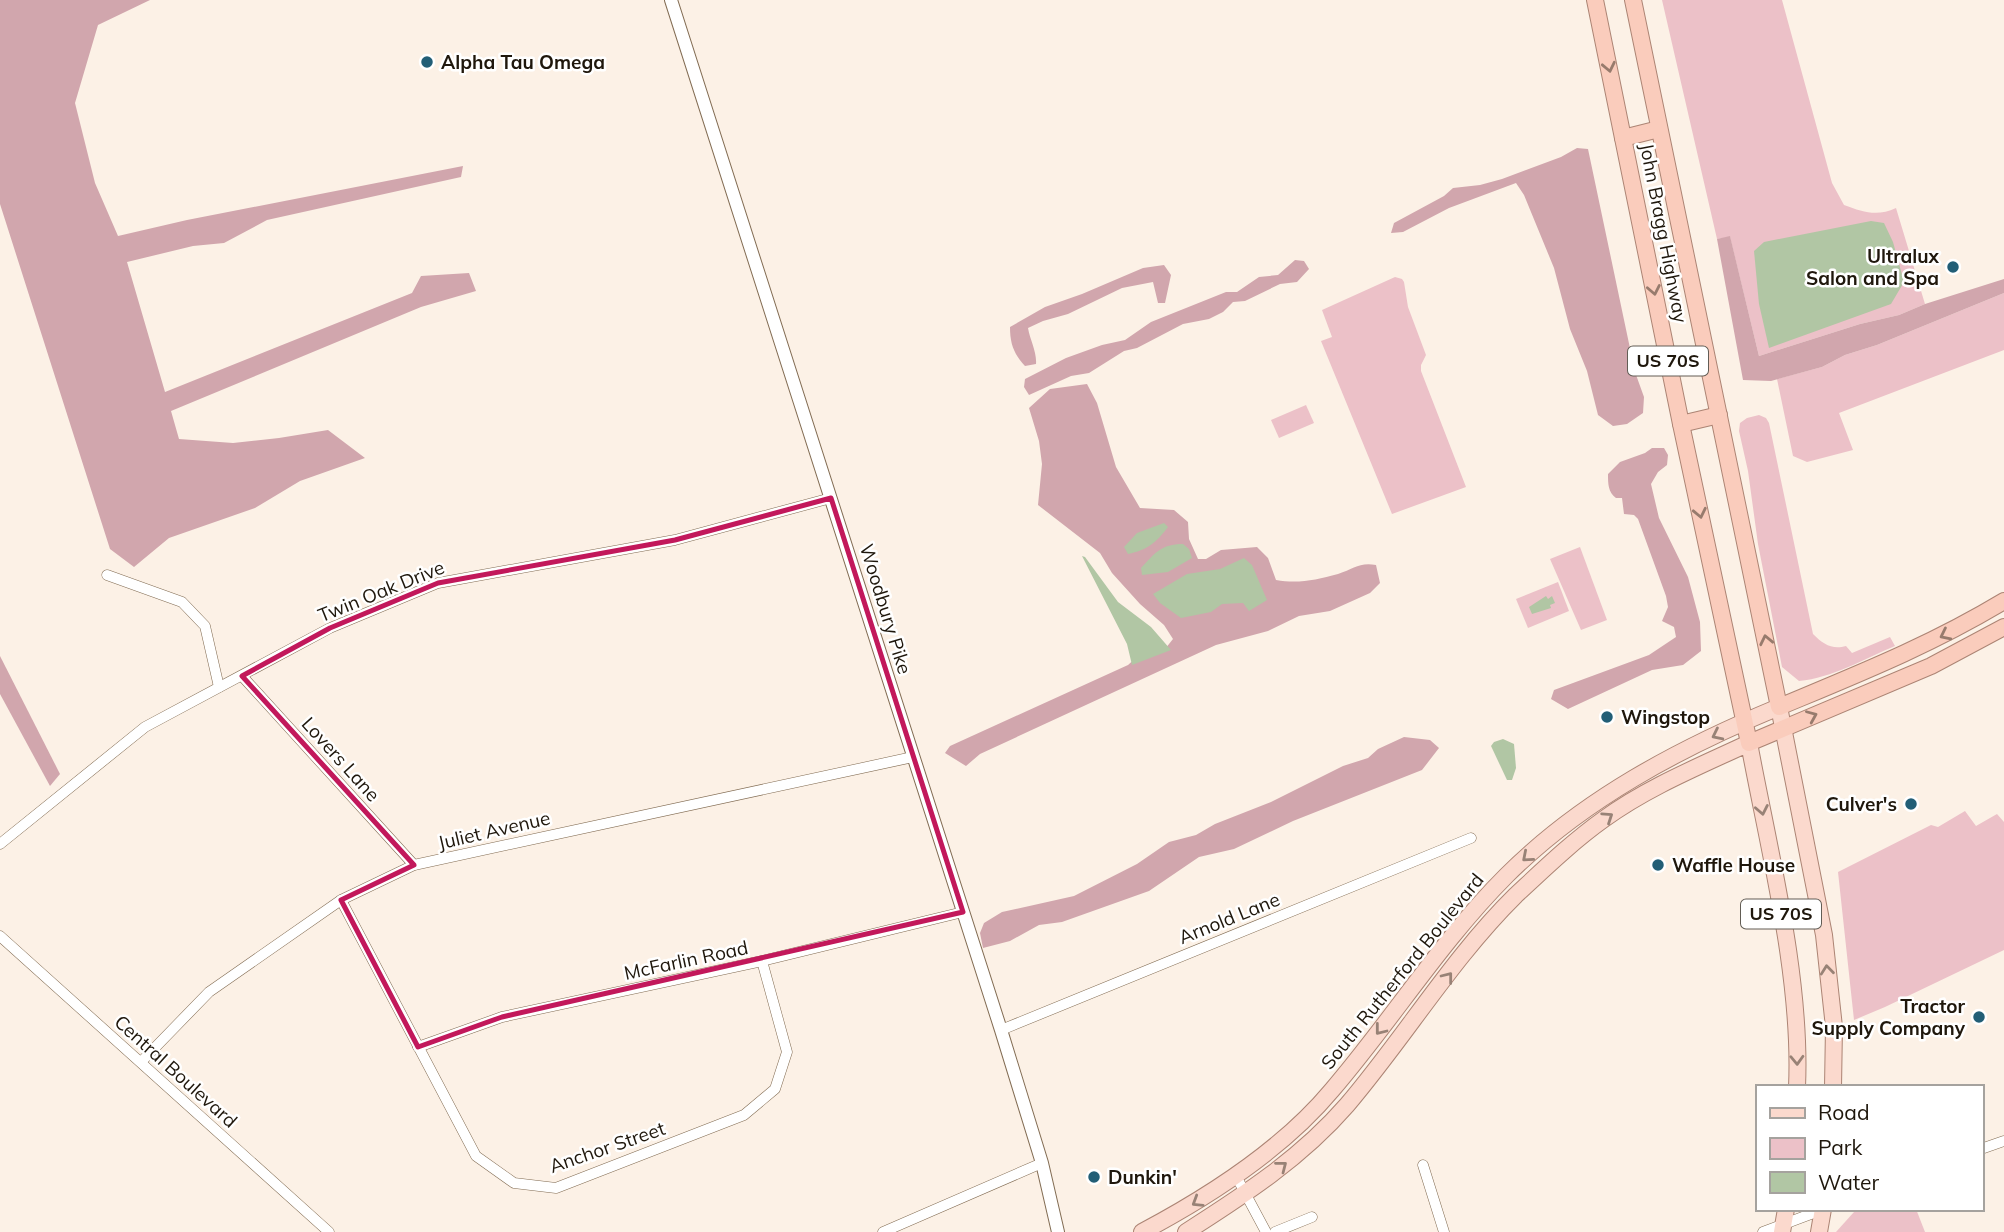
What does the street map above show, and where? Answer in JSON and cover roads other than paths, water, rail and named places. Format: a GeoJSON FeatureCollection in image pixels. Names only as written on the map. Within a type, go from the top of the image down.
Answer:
{"type":"FeatureCollection","features":[{"type":"Feature","properties":{"kind":"highway","name":"John Bragg Highway"},"geometry":{"type":"LineString","coordinates":[[1595,0],[1681,424],[1745,721]]}},
{"type":"Feature","properties":{"kind":"highway","name":"John Bragg Highway"},"geometry":{"type":"LineString","coordinates":[[1633,0],[1779,707]]}},
{"type":"Feature","properties":{"kind":"highway"},"geometry":{"type":"LineString","coordinates":[[1623,138],[1659,130]]}},
{"type":"Feature","properties":{"kind":"highway"},"geometry":{"type":"LineString","coordinates":[[1681,424],[1719,415]]}},
{"type":"Feature","properties":{"kind":"highway","name":"South Rutherford Boulevard"},"geometry":{"type":"LineString","coordinates":[[1779,707],[1895,659],[1957,629],[2004,600]]}},
{"type":"Feature","properties":{"kind":"highway","name":"South Rutherford Boulevard"},"geometry":{"type":"LineString","coordinates":[[1749,743],[1931,666],[2004,627]]}},
{"type":"Feature","properties":{"kind":"highway","name":"US 70S"},"geometry":{"type":"LineString","coordinates":[[1745,721],[1749,743]]}},
{"type":"Feature","properties":{"kind":"main road","name":"South Rutherford Boulevard"},"geometry":{"type":"LineString","coordinates":[[1142,1232],[1194,1204],[1236,1176],[1282,1139],[1331,1093],[1470,914],[1508,874],[1568,821],[1621,785],[1745,721],[1779,707]]}},
{"type":"Feature","properties":{"kind":"main road","name":"US 70S"},"geometry":{"type":"LineString","coordinates":[[1779,707],[1824,935],[1834,1027],[1833,1085]]}},
{"type":"Feature","properties":{"kind":"main road","name":"South Rutherford Boulevard"},"geometry":{"type":"LineString","coordinates":[[1186,1232],[1247,1194],[1298,1154],[1345,1107],[1479,937],[1516,896],[1555,861],[1604,819],[1656,787],[1749,743]]}},
{"type":"Feature","properties":{"kind":"main road","name":"US 70S"},"geometry":{"type":"LineString","coordinates":[[1749,743],[1785,935],[1795,1011],[1797,1085]]}},
{"type":"Feature","properties":{"kind":"main road"},"geometry":{"type":"LineString","coordinates":[[1819,1232],[1823,1211]]}},
{"type":"Feature","properties":{"kind":"street","name":"Woodbury Pike"},"geometry":{"type":"LineString","coordinates":[[671,0],[1001,1030],[1042,1163],[1058,1232]]}},
{"type":"Feature","properties":{"kind":"street","name":"Twin Oak Drive"},"geometry":{"type":"LineString","coordinates":[[0,844],[145,727],[330,628],[438,583],[675,540],[831,498]]}},
{"type":"Feature","properties":{"kind":"street"},"geometry":{"type":"LineString","coordinates":[[107,575],[182,602],[205,626],[219,687]]}},
{"type":"Feature","properties":{"kind":"street","name":"Lovers Lane"},"geometry":{"type":"LineString","coordinates":[[243,676],[414,865]]}},
{"type":"Feature","properties":{"kind":"street","name":"Juliet Avenue"},"geometry":{"type":"LineString","coordinates":[[141,1062],[209,992],[341,900],[414,865],[913,757]]}},
{"type":"Feature","properties":{"kind":"street","name":"Arnold Lane"},"geometry":{"type":"LineString","coordinates":[[1001,1030],[1471,838]]}},
{"type":"Feature","properties":{"kind":"street","name":"Anchor Street"},"geometry":{"type":"LineString","coordinates":[[341,900],[476,1156],[514,1183],[556,1188],[744,1115],[775,1089],[787,1052],[762,961]]}},
{"type":"Feature","properties":{"kind":"street","name":"McFarlin Road"},"geometry":{"type":"LineString","coordinates":[[418,1047],[502,1017],[762,961],[963,912]]}},
{"type":"Feature","properties":{"kind":"street","name":"Central Boulevard"},"geometry":{"type":"LineString","coordinates":[[0,936],[329,1232]]}},
{"type":"Feature","properties":{"kind":"street"},"geometry":{"type":"LineString","coordinates":[[1983,1148],[2004,1141]]}},
{"type":"Feature","properties":{"kind":"street"},"geometry":{"type":"LineString","coordinates":[[883,1232],[1042,1163]]}},
{"type":"Feature","properties":{"kind":"street"},"geometry":{"type":"LineString","coordinates":[[1423,1165],[1444,1232]]}},
{"type":"Feature","properties":{"kind":"street"},"geometry":{"type":"LineString","coordinates":[[1236,1176],[1266,1232]]}},
{"type":"Feature","properties":{"kind":"street"},"geometry":{"type":"LineString","coordinates":[[1763,1232],[1817,1211]]}},
{"type":"Feature","properties":{"kind":"street"},"geometry":{"type":"LineString","coordinates":[[1275,1232],[1312,1217]]}},
{"type":"Feature","properties":{"kind":"water"},"geometry":{"type":"Polygon","coordinates":[[[1871,221],[1884,223],[1893,242],[1904,282],[1891,304],[1769,348],[1759,304],[1754,251],[1764,242],[1871,221]]]}},
{"type":"Feature","properties":{"kind":"water"},"geometry":{"type":"Polygon","coordinates":[[[1164,523],[1168,527],[1155,542],[1128,554],[1124,547],[1137,533],[1164,523]]]}},
{"type":"Feature","properties":{"kind":"water"},"geometry":{"type":"Polygon","coordinates":[[[1183,544],[1189,549],[1192,558],[1168,572],[1142,575],[1141,568],[1159,550],[1183,544]]]}},
{"type":"Feature","properties":{"kind":"water"},"geometry":{"type":"Polygon","coordinates":[[[1082,556],[1118,602],[1151,627],[1171,650],[1132,665],[1127,644],[1082,556]]]}},
{"type":"Feature","properties":{"kind":"water"},"geometry":{"type":"Polygon","coordinates":[[[1244,558],[1252,565],[1267,600],[1249,611],[1243,603],[1222,604],[1211,612],[1181,618],[1160,603],[1153,594],[1187,574],[1220,569],[1244,558]]]}},
{"type":"Feature","properties":{"kind":"water"},"geometry":{"type":"Polygon","coordinates":[[[1546,596],[1548,599],[1552,596],[1555,603],[1550,605],[1551,608],[1532,614],[1529,607],[1546,596]]]}},
{"type":"Feature","properties":{"kind":"water"},"geometry":{"type":"Polygon","coordinates":[[[1503,739],[1514,744],[1516,768],[1512,780],[1507,780],[1491,746],[1503,739]]]}},
{"type":"Feature","properties":{"kind":"place","name":"Alpha Tau Omega"},"geometry":{"type":"Point","coordinates":[427,62]}},
{"type":"Feature","properties":{"kind":"place","name":"Ultralux Salon and Spa"},"geometry":{"type":"Point","coordinates":[1953,267]}},
{"type":"Feature","properties":{"kind":"place","name":"Wingstop"},"geometry":{"type":"Point","coordinates":[1607,717]}},
{"type":"Feature","properties":{"kind":"place","name":"Culver's"},"geometry":{"type":"Point","coordinates":[1911,804]}},
{"type":"Feature","properties":{"kind":"place","name":"Waffle House"},"geometry":{"type":"Point","coordinates":[1658,865]}},
{"type":"Feature","properties":{"kind":"place","name":"Tractor Supply Company"},"geometry":{"type":"Point","coordinates":[1979,1017]}},
{"type":"Feature","properties":{"kind":"place","name":"Dunkin'"},"geometry":{"type":"Point","coordinates":[1094,1177]}}]}
